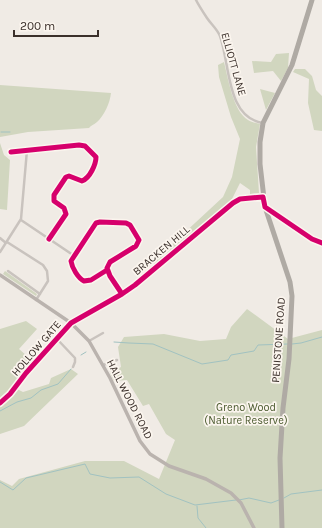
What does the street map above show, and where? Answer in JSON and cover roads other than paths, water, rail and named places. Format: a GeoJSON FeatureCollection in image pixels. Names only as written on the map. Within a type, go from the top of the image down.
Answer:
{"type":"FeatureCollection","features":[{"type":"Feature","properties":{"kind":"highway","name":"PENISTONE ROAD"},"geometry":{"type":"LineString","coordinates":[[282,528],[280,458],[283,408],[290,354],[292,296],[290,282],[269,221],[263,197],[260,142],[263,123],[292,65],[312,0]]}},
{"type":"Feature","properties":{"kind":"main road","name":"BRACKEN HILL"},"geometry":{"type":"LineString","coordinates":[[71,323],[122,294],[168,258],[233,203],[240,199],[263,197]]}},
{"type":"Feature","properties":{"kind":"main road","name":"HALL WOOD ROAD"},"geometry":{"type":"LineString","coordinates":[[0,275],[71,323],[89,341],[103,365],[146,451],[153,457],[169,466],[206,479],[231,493],[241,503],[254,528]]}},
{"type":"Feature","properties":{"kind":"main road","name":"HOLLOW GATE"},"geometry":{"type":"LineString","coordinates":[[0,403],[10,394],[26,373],[71,323]]}},
{"type":"Feature","properties":{"kind":"street","name":"ELLIOTT LANE"},"geometry":{"type":"LineString","coordinates":[[196,0],[220,36],[233,94],[238,106],[247,117],[256,122],[263,123]]}},
{"type":"Feature","properties":{"kind":"street"},"geometry":{"type":"LineString","coordinates":[[11,152],[79,145],[85,146],[96,156],[95,163],[86,179],[82,181],[70,176],[66,177],[54,195],[54,201],[64,208],[66,214],[49,239]]}},
{"type":"Feature","properties":{"kind":"street"},"geometry":{"type":"LineString","coordinates":[[0,252],[21,219],[27,150]]}},
{"type":"Feature","properties":{"kind":"street"},"geometry":{"type":"LineString","coordinates":[[21,219],[74,255]]}},
{"type":"Feature","properties":{"kind":"street"},"geometry":{"type":"LineString","coordinates":[[107,270],[88,281],[82,280],[70,261],[96,223],[128,224],[132,227],[138,237],[138,244],[110,262],[107,266],[107,270],[122,294]]}},
{"type":"Feature","properties":{"kind":"street"},"geometry":{"type":"LineString","coordinates":[[0,238],[46,268],[48,281],[36,300]]}},
{"type":"Feature","properties":{"kind":"street"},"geometry":{"type":"LineString","coordinates":[[8,271],[40,294]]}},
{"type":"Feature","properties":{"kind":"street"},"geometry":{"type":"LineString","coordinates":[[89,341],[103,333]]}},
{"type":"Feature","properties":{"kind":"street"},"geometry":{"type":"LineString","coordinates":[[57,339],[75,358],[73,367]]}},
{"type":"Feature","properties":{"kind":"street"},"geometry":{"type":"LineString","coordinates":[[103,365],[117,360]]}},
{"type":"Feature","properties":{"kind":"waterway"},"geometry":{"type":"LineString","coordinates":[[1,132],[10,132]]}},
{"type":"Feature","properties":{"kind":"waterway"},"geometry":{"type":"LineString","coordinates":[[292,344],[322,337]]}},
{"type":"Feature","properties":{"kind":"waterway"},"geometry":{"type":"LineString","coordinates":[[114,342],[153,344],[202,364],[228,360],[231,355],[254,351],[258,345],[288,344]]}},
{"type":"Feature","properties":{"kind":"waterway"},"geometry":{"type":"LineString","coordinates":[[81,355],[86,352]]}},
{"type":"Feature","properties":{"kind":"waterway"},"geometry":{"type":"LineString","coordinates":[[0,411],[17,402],[31,398],[41,390],[58,384],[71,369]]}},
{"type":"Feature","properties":{"kind":"waterway"},"geometry":{"type":"LineString","coordinates":[[0,482],[13,490],[26,478],[85,464],[90,474],[110,478],[139,477],[166,494],[195,505],[236,500]]}},
{"type":"Feature","properties":{"kind":"waterway"},"geometry":{"type":"LineString","coordinates":[[284,498],[291,494],[322,490]]}},
{"type":"Feature","properties":{"kind":"waterway"},"geometry":{"type":"LineString","coordinates":[[239,500],[249,498],[271,503],[279,500]]}},
{"type":"Feature","properties":{"kind":"waterway"},"geometry":{"type":"LineString","coordinates":[[197,506],[198,518],[206,528]]}},
{"type":"Feature","properties":{"kind":"park label","name":"Greno Wood (Nature Reserve)"},"geometry":{"type":"Point","coordinates":[246,413]}}]}
